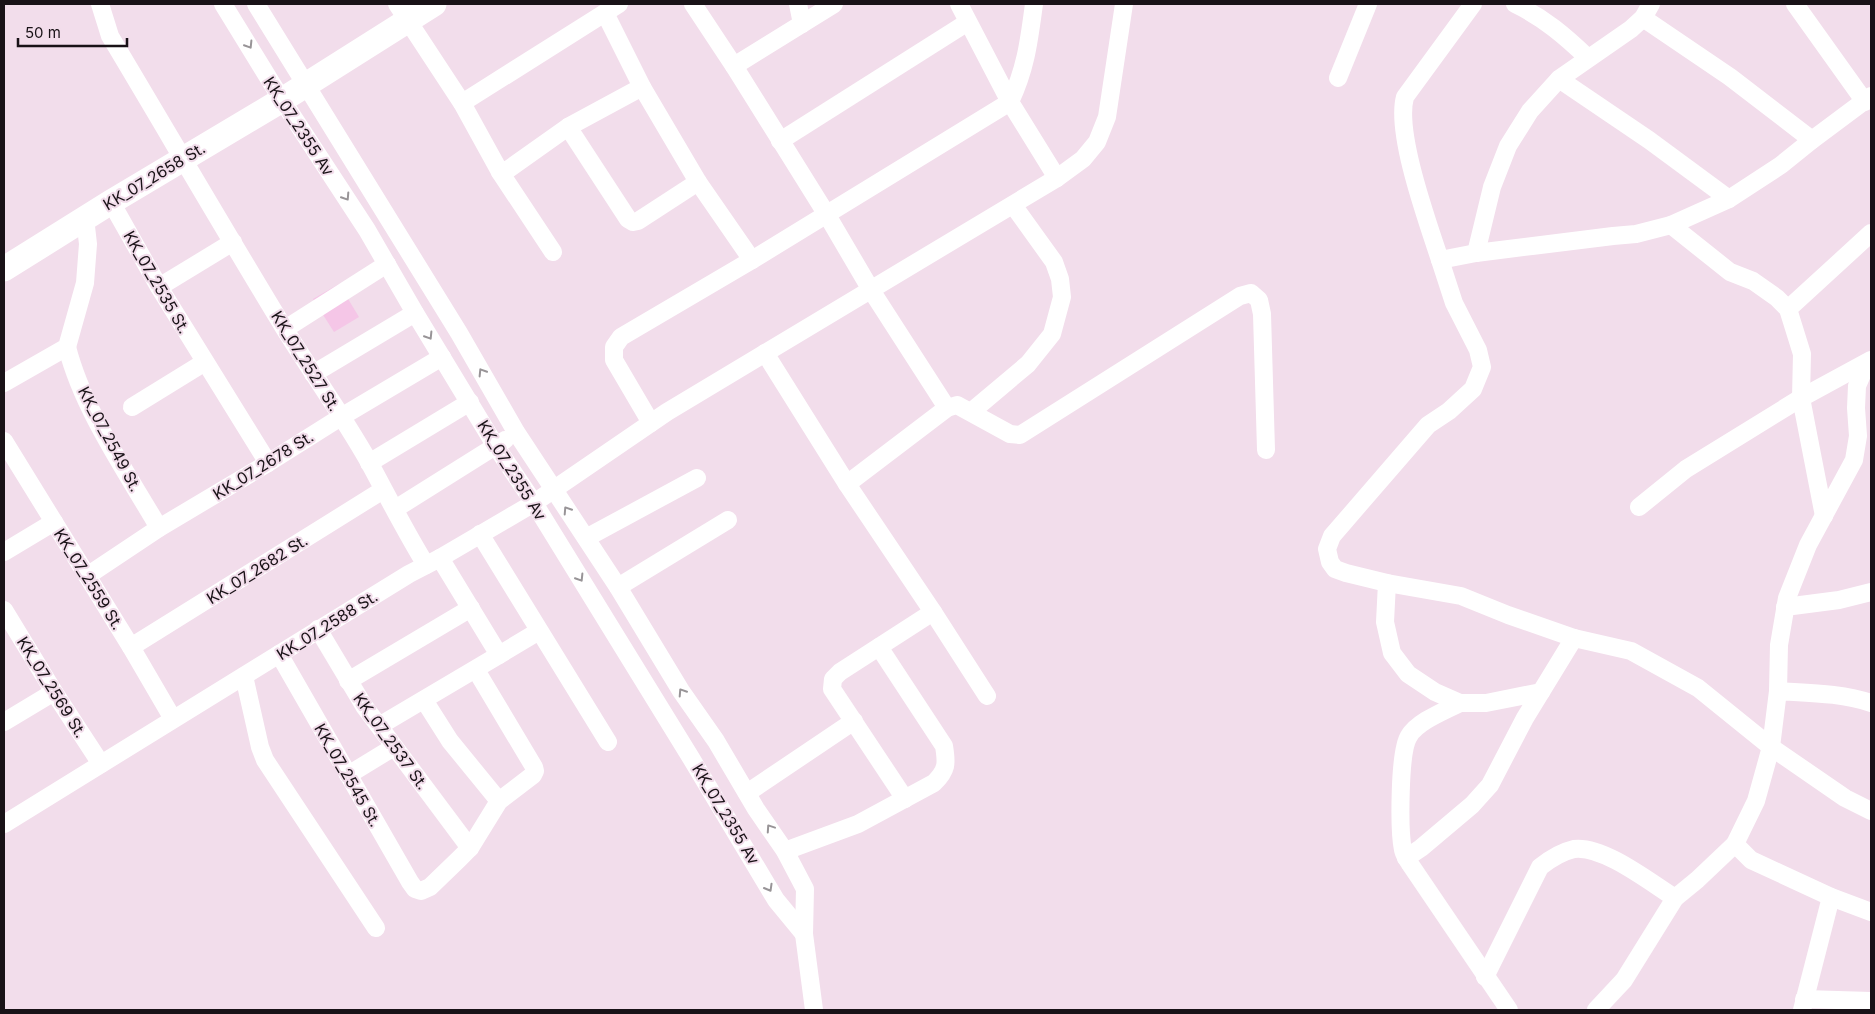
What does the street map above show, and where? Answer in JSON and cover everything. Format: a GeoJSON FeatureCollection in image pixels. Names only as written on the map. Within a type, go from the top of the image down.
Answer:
{"type":"FeatureCollection","features":[{"type":"Feature","properties":{"kind":"street","name":"KK_07_2527 St."},"geometry":{"type":"LineString","coordinates":[[100,4],[110,36],[285,329],[369,463],[402,525],[471,608],[500,655]]}},
{"type":"Feature","properties":{"kind":"street","name":"KK_07_2355 Av"},"geometry":{"type":"LineString","coordinates":[[223,4],[282,100],[388,264],[415,313],[495,446],[534,502],[707,782],[776,900],[804,934]]}},
{"type":"Feature","properties":{"kind":"street","name":"KK_07_2355 Av"},"geometry":{"type":"LineString","coordinates":[[256,4],[459,333],[516,432],[586,538],[785,851],[805,889],[804,934],[814,1010]]}},
{"type":"Feature","properties":{"kind":"street","name":"KK_07_2658 St."},"geometry":{"type":"LineString","coordinates":[[4,269],[111,202],[306,85],[402,12],[434,4]]}},
{"type":"Feature","properties":{"kind":"street"},"geometry":{"type":"LineString","coordinates":[[693,4],[827,214],[871,290],[948,408]]}},
{"type":"Feature","properties":{"kind":"street"},"geometry":{"type":"LineString","coordinates":[[798,4],[802,24]]}},
{"type":"Feature","properties":{"kind":"street"},"geometry":{"type":"LineString","coordinates":[[734,66],[834,4]]}},
{"type":"Feature","properties":{"kind":"street"},"geometry":{"type":"LineString","coordinates":[[959,4],[1010,102],[1057,178]]}},
{"type":"Feature","properties":{"kind":"street"},"geometry":{"type":"LineString","coordinates":[[651,423],[614,360],[614,347],[621,337],[752,260],[1010,102],[1020,82],[1027,56],[1034,4]]}},
{"type":"Feature","properties":{"kind":"street","name":"KK_07_2588 St."},"geometry":{"type":"LineString","coordinates":[[4,824],[318,629],[554,490],[651,423],[1013,205],[1057,178],[1083,159],[1097,142],[1107,117],[1124,4]]}},
{"type":"Feature","properties":{"kind":"street"},"geometry":{"type":"LineString","coordinates":[[1338,78],[1368,4]]}},
{"type":"Feature","properties":{"kind":"street"},"geometry":{"type":"LineString","coordinates":[[1473,4],[1405,97],[1403,106],[1408,146],[1422,204],[1454,303],[1478,350],[1482,367],[1473,389],[1449,411],[1428,424],[1332,536],[1327,548],[1330,562],[1336,569],[1387,584],[1461,596],[1574,638],[1631,651],[1698,688],[1770,747],[1845,798],[1871,811]]}},
{"type":"Feature","properties":{"kind":"street"},"geometry":{"type":"LineString","coordinates":[[1515,4],[1531,11],[1560,31],[1588,58]]}},
{"type":"Feature","properties":{"kind":"street"},"geometry":{"type":"LineString","coordinates":[[1440,260],[1476,253],[1636,234],[1671,225],[1729,199],[1781,165],[1868,99],[1796,4]]}},
{"type":"Feature","properties":{"kind":"street"},"geometry":{"type":"LineString","coordinates":[[462,103],[612,8],[642,87],[698,182],[752,260]]}},
{"type":"Feature","properties":{"kind":"street"},"geometry":{"type":"LineString","coordinates":[[1476,253],[1492,187],[1508,146],[1530,111],[1559,79],[1631,29],[1647,11],[1812,140]]}},
{"type":"Feature","properties":{"kind":"street"},"geometry":{"type":"LineString","coordinates":[[402,12],[462,103],[495,167],[553,252]]}},
{"type":"Feature","properties":{"kind":"street"},"geometry":{"type":"LineString","coordinates":[[780,141],[968,22]]}},
{"type":"Feature","properties":{"kind":"street"},"geometry":{"type":"LineString","coordinates":[[1559,79],[1649,140],[1729,199]]}},
{"type":"Feature","properties":{"kind":"street"},"geometry":{"type":"LineString","coordinates":[[500,172],[506,171],[568,127],[642,87]]}},
{"type":"Feature","properties":{"kind":"street"},"geometry":{"type":"LineString","coordinates":[[568,127],[628,219],[633,222],[638,221],[698,182]]}},
{"type":"Feature","properties":{"kind":"street","name":"KK_07_2535 St."},"geometry":{"type":"LineString","coordinates":[[111,202],[159,287],[268,463]]}},
{"type":"Feature","properties":{"kind":"street"},"geometry":{"type":"LineString","coordinates":[[971,412],[1028,364],[1052,334],[1062,297],[1060,279],[1054,262],[1013,205]]}},
{"type":"Feature","properties":{"kind":"street"},"geometry":{"type":"LineString","coordinates":[[4,383],[67,347],[84,282],[88,244],[85,218]]}},
{"type":"Feature","properties":{"kind":"street"},"geometry":{"type":"LineString","coordinates":[[1671,225],[1730,272],[1753,281],[1777,298],[1788,309],[1802,354],[1801,398],[1824,516]]}},
{"type":"Feature","properties":{"kind":"street"},"geometry":{"type":"LineString","coordinates":[[1788,309],[1871,234]]}},
{"type":"Feature","properties":{"kind":"street"},"geometry":{"type":"LineString","coordinates":[[159,287],[233,242]]}},
{"type":"Feature","properties":{"kind":"street"},"geometry":{"type":"LineString","coordinates":[[285,329],[388,264]]}},
{"type":"Feature","properties":{"kind":"street"},"geometry":{"type":"LineString","coordinates":[[847,484],[948,408],[957,405],[1010,434],[1020,435],[1240,296],[1251,294],[1260,300],[1262,314],[1266,450]]}},
{"type":"Feature","properties":{"kind":"street"},"geometry":{"type":"LineString","coordinates":[[313,374],[415,313]]}},
{"type":"Feature","properties":{"kind":"street","name":"KK_07_2549 St."},"geometry":{"type":"LineString","coordinates":[[67,347],[91,410],[159,528]]}},
{"type":"Feature","properties":{"kind":"street"},"geometry":{"type":"LineString","coordinates":[[765,353],[847,484],[933,612],[986,696]]}},
{"type":"Feature","properties":{"kind":"street","name":"KK_07_2678 St."},"geometry":{"type":"LineString","coordinates":[[87,576],[159,528],[442,357]]}},
{"type":"Feature","properties":{"kind":"street"},"geometry":{"type":"LineString","coordinates":[[1639,506],[1686,469],[1801,398],[1869,361]]}},
{"type":"Feature","properties":{"kind":"street"},"geometry":{"type":"LineString","coordinates":[[1596,1010],[1624,980],[1675,898],[1697,880],[1734,844],[1756,801],[1770,747],[1778,691],[1779,646],[1786,598],[1808,545],[1854,460],[1858,436],[1857,386],[1869,361]]}},
{"type":"Feature","properties":{"kind":"street"},"geometry":{"type":"LineString","coordinates":[[132,407],[205,362]]}},
{"type":"Feature","properties":{"kind":"street"},"geometry":{"type":"LineString","coordinates":[[369,463],[470,402]]}},
{"type":"Feature","properties":{"kind":"street"},"geometry":{"type":"LineString","coordinates":[[395,509],[516,432]]}},
{"type":"Feature","properties":{"kind":"street","name":"KK_07_2559 St."},"geometry":{"type":"LineString","coordinates":[[4,441],[131,647],[172,719]]}},
{"type":"Feature","properties":{"kind":"street"},"geometry":{"type":"LineString","coordinates":[[586,538],[697,478]]}},
{"type":"Feature","properties":{"kind":"street","name":"KK_07_2682 St."},"geometry":{"type":"LineString","coordinates":[[131,647],[383,490]]}},
{"type":"Feature","properties":{"kind":"street"},"geometry":{"type":"LineString","coordinates":[[618,588],[728,520]]}},
{"type":"Feature","properties":{"kind":"street"},"geometry":{"type":"LineString","coordinates":[[4,552],[54,522]]}},
{"type":"Feature","properties":{"kind":"street"},"geometry":{"type":"LineString","coordinates":[[480,534],[608,742]]}},
{"type":"Feature","properties":{"kind":"street"},"geometry":{"type":"LineString","coordinates":[[1387,584],[1385,622],[1392,653],[1408,674],[1435,692],[1460,703],[1486,703],[1541,692]]}},
{"type":"Feature","properties":{"kind":"street"},"geometry":{"type":"LineString","coordinates":[[1785,606],[1868,595]]}},
{"type":"Feature","properties":{"kind":"street"},"geometry":{"type":"LineString","coordinates":[[348,681],[471,608]]}},
{"type":"Feature","properties":{"kind":"street","name":"KK_07_2569 St."},"geometry":{"type":"LineString","coordinates":[[4,610],[101,764]]}},
{"type":"Feature","properties":{"kind":"street"},"geometry":{"type":"LineString","coordinates":[[905,800],[832,689],[833,679],[840,672],[933,612]]}},
{"type":"Feature","properties":{"kind":"street","name":"KK_07_2537 St."},"geometry":{"type":"LineString","coordinates":[[318,629],[348,681],[379,726],[470,848]]}},
{"type":"Feature","properties":{"kind":"street"},"geometry":{"type":"LineString","coordinates":[[379,726],[539,631]]}},
{"type":"Feature","properties":{"kind":"street"},"geometry":{"type":"LineString","coordinates":[[1406,858],[1472,805],[1490,785],[1525,718],[1574,638]]}},
{"type":"Feature","properties":{"kind":"street"},"geometry":{"type":"LineString","coordinates":[[785,851],[858,824],[934,784],[942,775],[947,762],[944,746],[879,647]]}},
{"type":"Feature","properties":{"kind":"street","name":"KK_07_2545 St."},"geometry":{"type":"LineString","coordinates":[[279,654],[415,889],[421,891],[430,887],[470,848]]}},
{"type":"Feature","properties":{"kind":"street"},"geometry":{"type":"LineString","coordinates":[[470,848],[499,801],[533,775],[535,771],[534,766],[476,670]]}},
{"type":"Feature","properties":{"kind":"street"},"geometry":{"type":"LineString","coordinates":[[244,676],[260,747],[265,760],[376,928]]}},
{"type":"Feature","properties":{"kind":"street"},"geometry":{"type":"LineString","coordinates":[[1778,691],[1842,697],[1871,703]]}},
{"type":"Feature","properties":{"kind":"street"},"geometry":{"type":"LineString","coordinates":[[4,722],[54,692]]}},
{"type":"Feature","properties":{"kind":"street"},"geometry":{"type":"LineString","coordinates":[[424,700],[450,741],[499,801]]}},
{"type":"Feature","properties":{"kind":"street"},"geometry":{"type":"LineString","coordinates":[[1460,703],[1417,727],[1409,736],[1404,746],[1401,773],[1403,849],[1406,858],[1484,977],[1508,1010]]}},
{"type":"Feature","properties":{"kind":"street"},"geometry":{"type":"LineString","coordinates":[[747,792],[854,722]]}},
{"type":"Feature","properties":{"kind":"street"},"geometry":{"type":"LineString","coordinates":[[348,775],[394,747]]}},
{"type":"Feature","properties":{"kind":"street"},"geometry":{"type":"LineString","coordinates":[[1734,844],[1751,860],[1831,898],[1871,912]]}},
{"type":"Feature","properties":{"kind":"street"},"geometry":{"type":"LineString","coordinates":[[1484,977],[1540,867],[1555,856],[1575,849],[1588,850],[1618,860],[1675,898]]}},
{"type":"Feature","properties":{"kind":"street"},"geometry":{"type":"LineString","coordinates":[[1831,898],[1803,1005],[1871,1001]]}},
{"type":"Feature","properties":{"kind":"shaded area"},"geometry":{"type":"Polygon","coordinates":[[[339,284],[359,317],[334,332],[313,299],[339,284]]]}}]}
